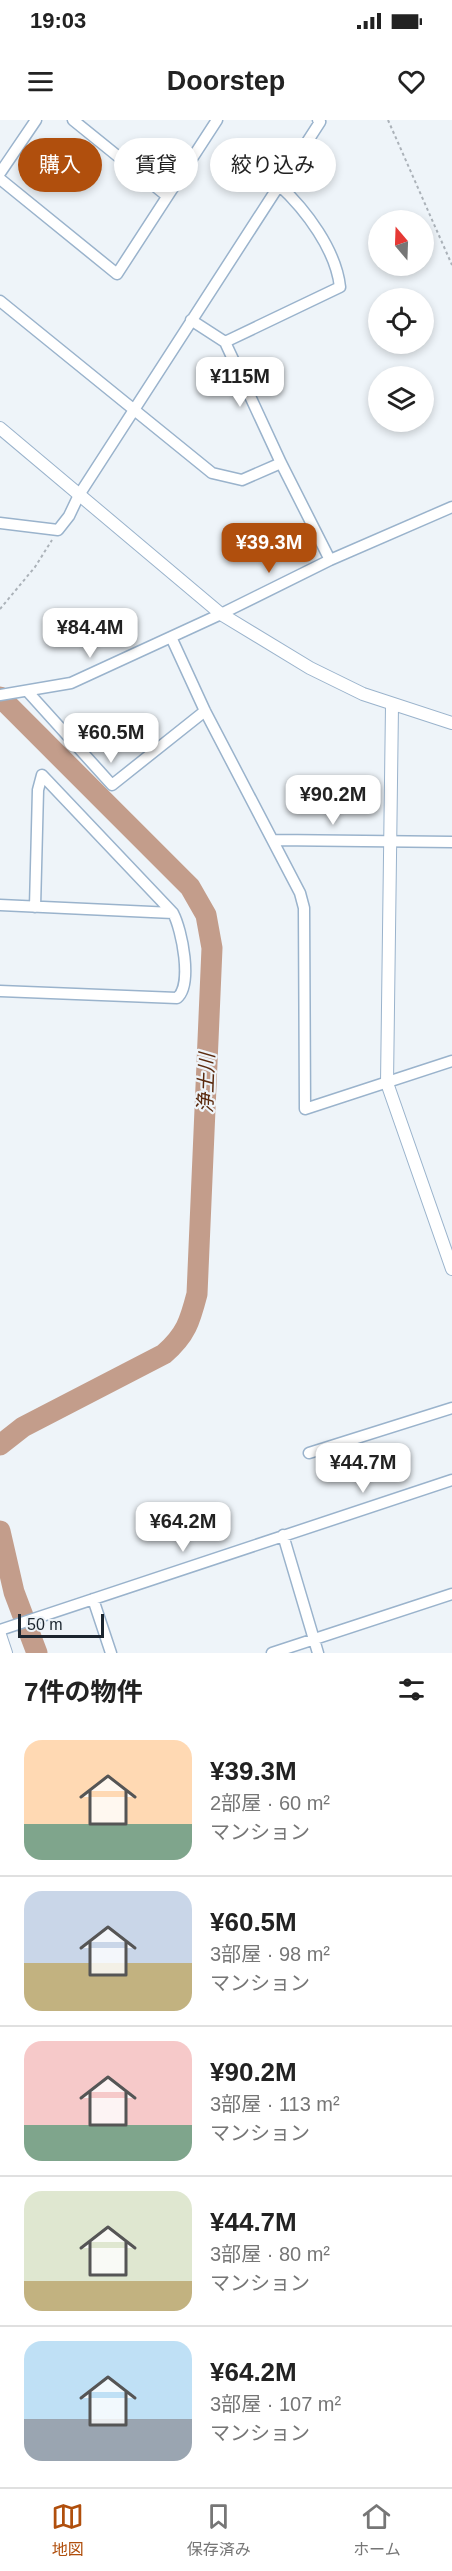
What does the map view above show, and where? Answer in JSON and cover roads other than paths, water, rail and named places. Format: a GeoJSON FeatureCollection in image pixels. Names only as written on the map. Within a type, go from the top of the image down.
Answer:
{"type":"FeatureCollection","features":[{"type":"Feature","properties":{"kind":"street"},"geometry":{"type":"LineString","coordinates":[[0,173],[36,120]]}},
{"type":"Feature","properties":{"kind":"street"},"geometry":{"type":"LineString","coordinates":[[74,120],[167,196]]}},
{"type":"Feature","properties":{"kind":"street"},"geometry":{"type":"LineString","coordinates":[[310,138],[320,122],[318,120]]}},
{"type":"Feature","properties":{"kind":"street"},"geometry":{"type":"LineString","coordinates":[[0,179],[117,274],[212,122]]}},
{"type":"Feature","properties":{"kind":"street"},"geometry":{"type":"LineString","coordinates":[[0,523],[58,530],[274,192]]}},
{"type":"Feature","properties":{"kind":"street"},"geometry":{"type":"LineString","coordinates":[[225,342],[340,287],[339,276],[321,238],[302,210],[285,192]]}},
{"type":"Feature","properties":{"kind":"street"},"geometry":{"type":"LineString","coordinates":[[0,301],[205,468],[223,477],[242,480],[281,463]]}},
{"type":"Feature","properties":{"kind":"street"},"geometry":{"type":"LineString","coordinates":[[191,320],[225,342],[281,463],[330,560]]}},
{"type":"Feature","properties":{"kind":"street"},"geometry":{"type":"LineString","coordinates":[[0,428],[221,614],[310,669],[392,706],[452,723]]}},
{"type":"Feature","properties":{"kind":"street"},"geometry":{"type":"LineString","coordinates":[[0,695],[71,684],[330,560],[452,507]]}},
{"type":"Feature","properties":{"kind":"street"},"geometry":{"type":"LineString","coordinates":[[171,638],[206,711],[275,840],[294,879],[304,908],[305,1109],[452,1061]]}},
{"type":"Feature","properties":{"kind":"street"},"geometry":{"type":"LineString","coordinates":[[28,692],[112,785],[206,711]]}},
{"type":"Feature","properties":{"kind":"street"},"geometry":{"type":"LineString","coordinates":[[392,706],[387,1083],[452,1269]]}},
{"type":"Feature","properties":{"kind":"street"},"geometry":{"type":"LineString","coordinates":[[0,991],[177,998],[183,993],[184,959],[179,925],[173,913],[42,775],[38,790],[35,907]]}},
{"type":"Feature","properties":{"kind":"street"},"geometry":{"type":"LineString","coordinates":[[275,840],[452,842]]}},
{"type":"Feature","properties":{"kind":"street"},"geometry":{"type":"LineString","coordinates":[[0,905],[173,913]]}},
{"type":"Feature","properties":{"kind":"street"},"geometry":{"type":"LineString","coordinates":[[309,1453],[452,1408]]}},
{"type":"Feature","properties":{"kind":"street"},"geometry":{"type":"LineString","coordinates":[[0,1630],[452,1480]]}},
{"type":"Feature","properties":{"kind":"street"},"geometry":{"type":"LineString","coordinates":[[283,1535],[318,1653]]}},
{"type":"Feature","properties":{"kind":"street"},"geometry":{"type":"LineString","coordinates":[[272,1653],[452,1594]]}},
{"type":"Feature","properties":{"kind":"street"},"geometry":{"type":"LineString","coordinates":[[93,1599],[111,1653]]}},
{"type":"Feature","properties":{"kind":"street"},"geometry":{"type":"LineString","coordinates":[[0,1635],[6,1653]]}},
{"type":"Feature","properties":{"kind":"waterway","name":"浄土川"},"geometry":{"type":"LineString","coordinates":[[0,697],[190,887],[206,915],[212,948],[197,1294],[189,1320],[182,1334],[164,1354],[23,1427],[0,1445]]}},
{"type":"Feature","properties":{"kind":"waterway","name":"浄土川"},"geometry":{"type":"LineString","coordinates":[[0,1531],[14,1592],[37,1653]]}}]}
